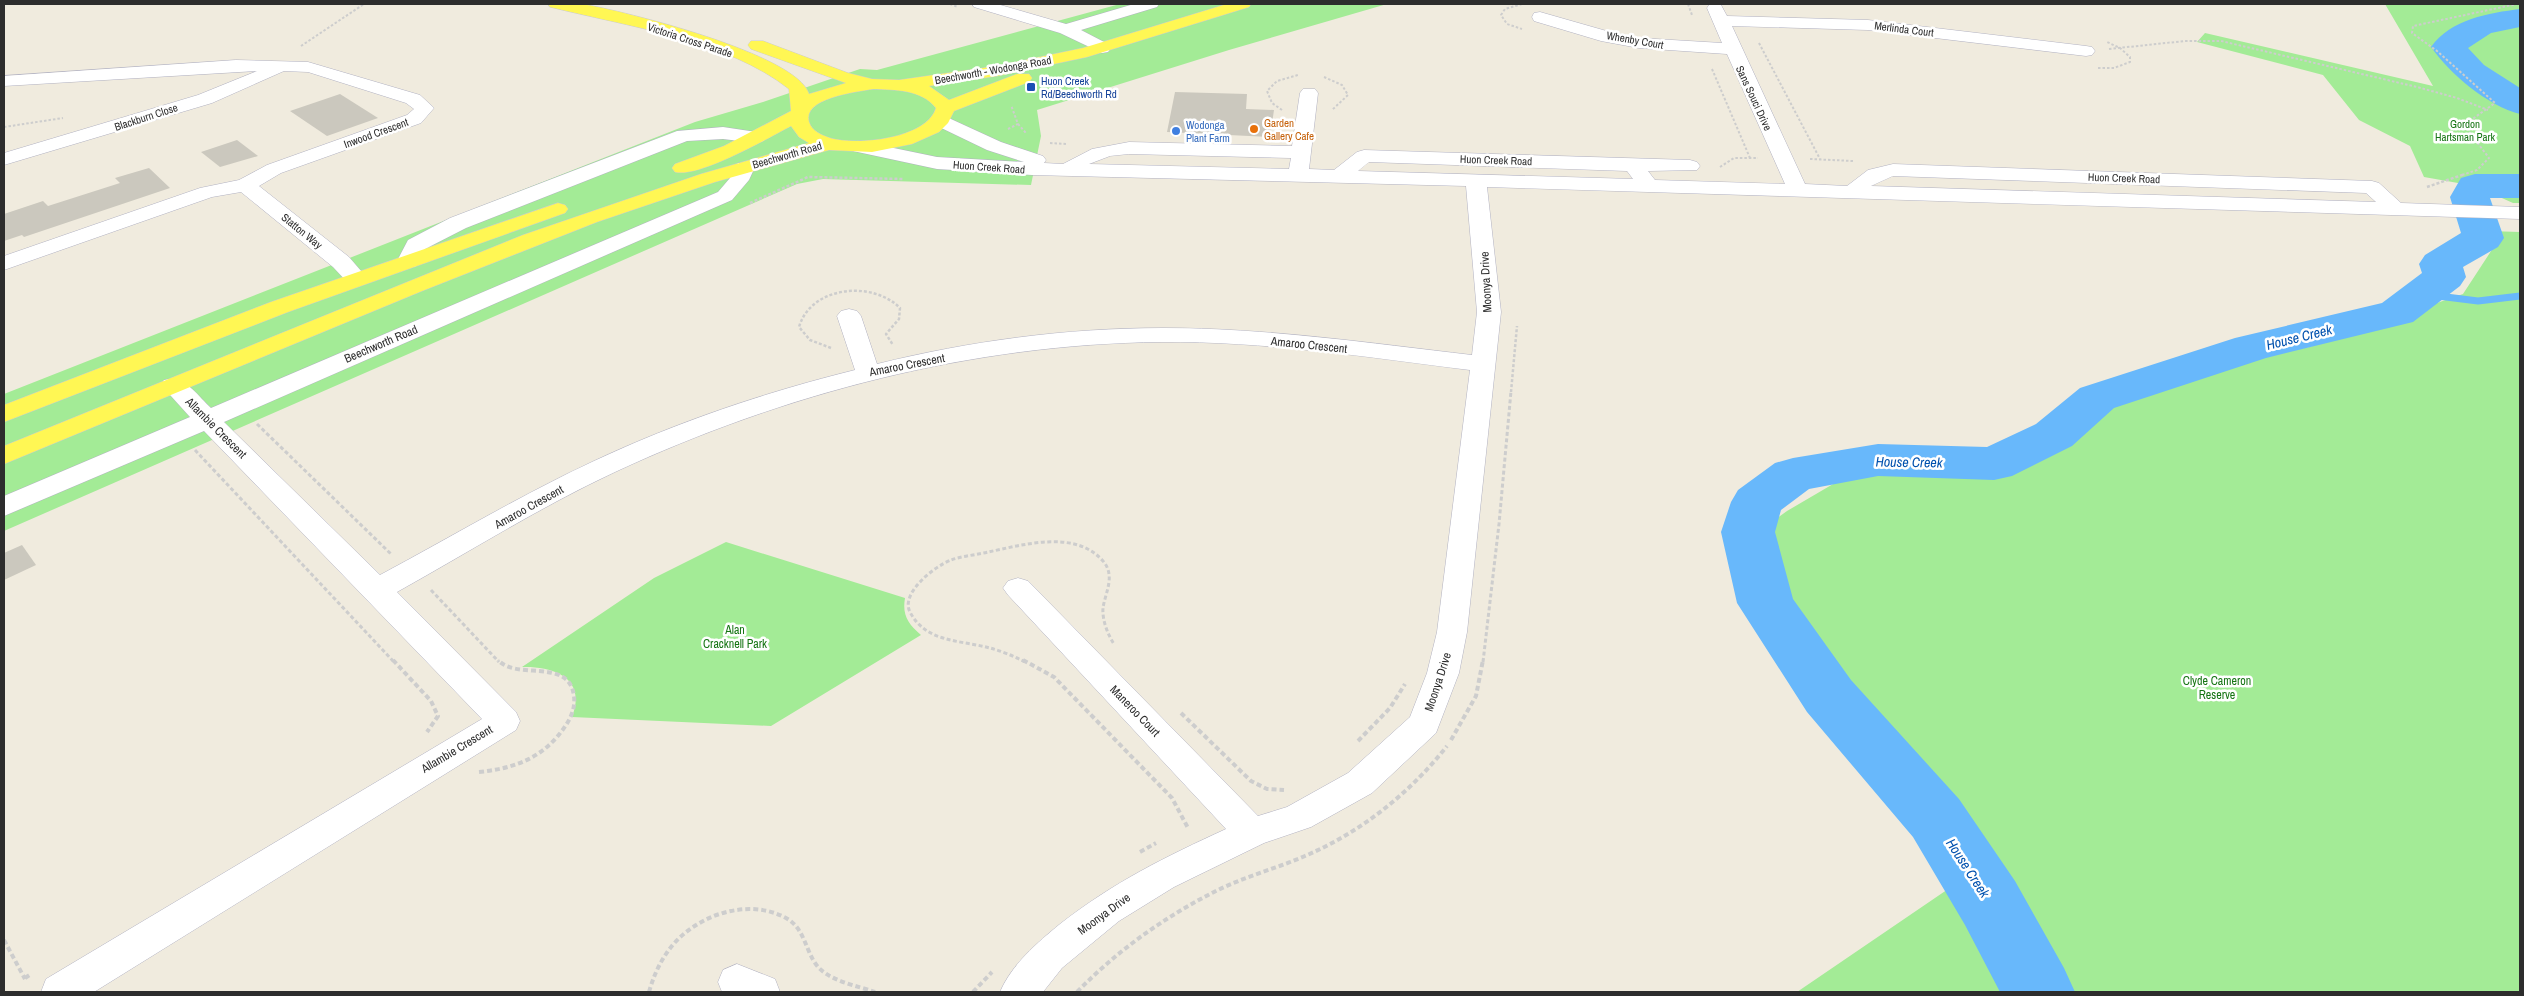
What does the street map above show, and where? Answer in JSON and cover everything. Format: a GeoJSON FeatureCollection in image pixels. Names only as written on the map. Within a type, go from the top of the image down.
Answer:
{"type":"FeatureCollection","features":[{"type":"Feature","properties":{"kind":"main road","name":"Victoria Cross Parade"},"geometry":{"type":"LineString","coordinates":[[556,4],[658,28],[756,61],[780,73],[796,86],[800,94],[799,123],[810,136],[828,144]]}},
{"type":"Feature","properties":{"kind":"main road","name":"Beechworth - Wodonga Road"},"geometry":{"type":"LineString","coordinates":[[899,85],[997,71],[1094,50],[1243,4]]}},
{"type":"Feature","properties":{"kind":"main road","name":"Victoria Cross Parade"},"geometry":{"type":"LineString","coordinates":[[718,29],[823,70],[873,84]]}},
{"type":"Feature","properties":{"kind":"main road","name":"Beechworth - Wodonga Road"},"geometry":{"type":"LineString","coordinates":[[828,144],[860,147],[910,138],[928,130],[943,114],[1094,50]]}},
{"type":"Feature","properties":{"kind":"main road","name":"Beechworth Road"},"geometry":{"type":"LineString","coordinates":[[4,414],[122,365],[357,279],[690,165],[756,137],[825,94],[873,84]]}},
{"type":"Feature","properties":{"kind":"main road"},"geometry":{"type":"LineString","coordinates":[[873,84],[899,85],[931,93],[941,100],[943,114]]}},
{"type":"Feature","properties":{"kind":"main road","name":"Beechworth Road"},"geometry":{"type":"LineString","coordinates":[[4,456],[487,255],[664,191],[828,144]]}},
{"type":"Feature","properties":{"kind":"main road"},"geometry":{"type":"LineString","coordinates":[[122,365],[173,385]]}},
{"type":"Feature","properties":{"kind":"street"},"geometry":{"type":"LineString","coordinates":[[980,4],[1066,29],[1094,50]]}},
{"type":"Feature","properties":{"kind":"street"},"geometry":{"type":"LineString","coordinates":[[1066,29],[1151,4]]}},
{"type":"Feature","properties":{"kind":"street","name":"Sans Souci Drive"},"geometry":{"type":"LineString","coordinates":[[1714,4],[1732,49],[1798,191]]}},
{"type":"Feature","properties":{"kind":"street","name":"Whenby Court"},"geometry":{"type":"LineString","coordinates":[[1540,17],[1639,43],[1732,49]]}},
{"type":"Feature","properties":{"kind":"street","name":"Merlinda Court"},"geometry":{"type":"LineString","coordinates":[[1721,21],[1868,25],[2086,51]]}},
{"type":"Feature","properties":{"kind":"street","name":"Inwood Crescent"},"geometry":{"type":"LineString","coordinates":[[4,81],[236,65],[290,58],[308,67],[339,74],[413,100],[424,108],[422,114],[402,124],[274,170],[244,185],[208,192],[4,263]]}},
{"type":"Feature","properties":{"kind":"street","name":"Blackburn Close"},"geometry":{"type":"LineString","coordinates":[[4,159],[205,99],[290,58]]}},
{"type":"Feature","properties":{"kind":"street"},"geometry":{"type":"LineString","coordinates":[[1298,176],[1307,84]]}},
{"type":"Feature","properties":{"kind":"street","name":"Huon Creek Road"},"geometry":{"type":"LineString","coordinates":[[943,114],[1001,148],[1032,159],[1119,170]]}},
{"type":"Feature","properties":{"kind":"street"},"geometry":{"type":"LineString","coordinates":[[408,261],[416,245],[458,223],[678,137],[705,132],[756,137]]}},
{"type":"Feature","properties":{"kind":"street","name":"Huon Creek Road"},"geometry":{"type":"LineString","coordinates":[[860,147],[937,163],[1032,169],[1339,176],[2520,213]]}},
{"type":"Feature","properties":{"kind":"street"},"geometry":{"type":"LineString","coordinates":[[1072,165],[1093,154],[1110,149],[1300,152]]}},
{"type":"Feature","properties":{"kind":"street","name":"Huon Creek Road"},"geometry":{"type":"LineString","coordinates":[[1339,176],[1364,156],[1690,166]]}},
{"type":"Feature","properties":{"kind":"street"},"geometry":{"type":"LineString","coordinates":[[1633,165],[1649,186]]}},
{"type":"Feature","properties":{"kind":"street","name":"Beechworth Road"},"geometry":{"type":"LineString","coordinates":[[4,507],[725,196],[739,180],[745,167]]}},
{"type":"Feature","properties":{"kind":"street","name":"Moonya Drive"},"geometry":{"type":"LineString","coordinates":[[1019,992],[1049,956],[1106,910],[1242,823],[1299,817],[1360,784],[1424,724],[1443,673],[1452,632],[1489,312],[1476,181]]}},
{"type":"Feature","properties":{"kind":"street","name":"Statton Way"},"geometry":{"type":"LineString","coordinates":[[244,185],[341,262],[357,279]]}},
{"type":"Feature","properties":{"kind":"street"},"geometry":{"type":"LineString","coordinates":[[849,316],[868,372]]}},
{"type":"Feature","properties":{"kind":"street","name":"Amaroo Crescent"},"geometry":{"type":"LineString","coordinates":[[377,590],[598,470],[754,406],[868,372],[951,356],[1117,336],[1194,336],[1274,340],[1482,364]]}},
{"type":"Feature","properties":{"kind":"street","name":"Allambie Crescent"},"geometry":{"type":"LineString","coordinates":[[60,992],[504,721],[208,418],[173,385]]}},
{"type":"Feature","properties":{"kind":"street","name":"Maneroo Court"},"geometry":{"type":"LineString","coordinates":[[1018,588],[1242,823]]}},
{"type":"Feature","properties":{"kind":"path"},"geometry":{"type":"LineString","coordinates":[[290,58],[364,4]]}},
{"type":"Feature","properties":{"kind":"path"},"geometry":{"type":"LineString","coordinates":[[1688,4],[1699,36],[1708,48],[1708,58],[1750,158]]}},
{"type":"Feature","properties":{"kind":"path"},"geometry":{"type":"LineString","coordinates":[[2425,188],[2477,170],[2489,158],[2471,138],[2464,126],[2495,103],[2482,94],[2436,51],[2418,40],[2412,33],[2413,26],[2507,4],[2517,4]]}},
{"type":"Feature","properties":{"kind":"path"},"geometry":{"type":"LineString","coordinates":[[1748,23],[1820,160]]}},
{"type":"Feature","properties":{"kind":"path"},"geometry":{"type":"LineString","coordinates":[[2086,51],[2185,40],[2221,41],[2417,87],[2457,98],[2488,110]]}},
{"type":"Feature","properties":{"kind":"path"},"geometry":{"type":"LineString","coordinates":[[1319,76],[1342,85],[1348,95],[1329,114]]}},
{"type":"Feature","properties":{"kind":"path"},"geometry":{"type":"LineString","coordinates":[[1282,110],[1272,103],[1267,91],[1277,81],[1307,84]]}},
{"type":"Feature","properties":{"kind":"path"},"geometry":{"type":"LineString","coordinates":[[1018,124],[1031,136]]}},
{"type":"Feature","properties":{"kind":"path"},"geometry":{"type":"LineString","coordinates":[[1048,142],[1069,144]]}},
{"type":"Feature","properties":{"kind":"path"},"geometry":{"type":"LineString","coordinates":[[1077,992],[1093,974],[1136,937],[1215,891],[1307,856],[1369,821],[1408,790],[1434,764],[1460,728],[1476,696],[1482,666],[1499,524],[1517,318]]}},
{"type":"Feature","properties":{"kind":"path"},"geometry":{"type":"LineString","coordinates":[[193,447],[431,701],[438,716],[430,729],[421,737]]}},
{"type":"Feature","properties":{"kind":"path"},"geometry":{"type":"LineString","coordinates":[[1356,743],[1390,708],[1407,680]]}},
{"type":"Feature","properties":{"kind":"path"},"geometry":{"type":"LineString","coordinates":[[1276,794],[1292,786]]}},
{"type":"Feature","properties":{"kind":"path"},"geometry":{"type":"LineString","coordinates":[[1180,832],[1242,823]]}},
{"type":"Feature","properties":{"kind":"path"},"geometry":{"type":"LineString","coordinates":[[1137,854],[1163,840]]}},
{"type":"Feature","properties":{"kind":"path"},"geometry":{"type":"LineString","coordinates":[[649,992],[658,963],[673,944],[703,922],[728,911],[750,909],[770,910],[795,924],[802,933],[812,957],[821,970],[875,992]]}},
{"type":"Feature","properties":{"kind":"path"},"geometry":{"type":"LineString","coordinates":[[4,940],[29,985]]}},
{"type":"Feature","properties":{"kind":"path"},"geometry":{"type":"LineString","coordinates":[[973,992],[996,967]]}},
{"type":"Feature","properties":{"kind":"path"},"geometry":{"type":"LineString","coordinates":[[25,978],[33,973]]}},
{"type":"Feature","properties":{"kind":"green space"},"geometry":{"type":"Polygon","coordinates":[[[1120,4],[1387,4],[1229,50],[1037,110],[1041,136],[1031,185],[823,179],[797,184],[4,531],[4,394],[695,122],[763,102],[860,69],[877,70],[1120,4]]]}},
{"type":"Feature","properties":{"kind":"green space","name":"Gordon Hartsman Park"},"geometry":{"type":"Polygon","coordinates":[[[2385,4],[2520,4],[2520,203],[2513,203],[2475,186],[2424,177],[2410,146],[2359,120],[2323,75],[2197,42],[2205,33],[2433,86],[2385,4]]]}},
{"type":"Feature","properties":{"kind":"green space","name":"Clyde Cameron Reserve"},"geometry":{"type":"Polygon","coordinates":[[[2489,231],[2520,232],[2520,992],[1797,992],[1957,883],[1883,739],[1810,647],[1760,555],[1763,528],[1787,511],[1857,470],[1988,454],[2124,398],[2214,367],[2309,347],[2463,294],[2495,245],[2489,231]]]}},
{"type":"Feature","properties":{"kind":"green space","name":"Alan Cracknell Park"},"geometry":{"type":"Polygon","coordinates":[[[726,542],[905,598],[904,609],[907,619],[921,635],[771,726],[572,717],[575,693],[565,677],[545,669],[522,667],[654,578],[726,542]]]}},
{"type":"Feature","properties":{"kind":"building"},"geometry":{"type":"Polygon","coordinates":[[[1175,92],[1247,94],[1246,109],[1274,110],[1270,137],[1167,132],[1175,92]]]}},
{"type":"Feature","properties":{"kind":"building"},"geometry":{"type":"Polygon","coordinates":[[[340,94],[378,118],[327,136],[290,111],[340,94]]]}},
{"type":"Feature","properties":{"kind":"building"},"geometry":{"type":"Polygon","coordinates":[[[237,140],[258,156],[220,167],[201,152],[237,140]]]}},
{"type":"Feature","properties":{"kind":"building"},"geometry":{"type":"Polygon","coordinates":[[[149,168],[170,188],[24,237],[22,235],[4,241],[4,214],[43,201],[48,206],[120,183],[115,178],[149,168]]]}},
{"type":"Feature","properties":{"kind":"building"},"geometry":{"type":"Polygon","coordinates":[[[22,545],[36,565],[4,580],[4,553],[22,545]]]}},
{"type":"Feature","properties":{"kind":"waterway","name":"House Creek"},"geometry":{"type":"LineString","coordinates":[[2520,18],[2481,25],[2448,47],[2472,72],[2520,103]]}},
{"type":"Feature","properties":{"kind":"waterway","name":"House Creek"},"geometry":{"type":"LineString","coordinates":[[2038,992],[1990,903],[1936,818],[1829,696],[1766,603],[1748,532],[1757,502],[1793,475],[1878,460],[1994,464],[2054,435],[2097,398],[2251,348],[2397,313],[2445,277],[2440,264],[2455,253],[2483,238],[2470,197],[2475,186],[2520,186]]}},
{"type":"Feature","properties":{"kind":"waterway"},"geometry":{"type":"LineString","coordinates":[[2422,294],[2478,301],[2520,296]]}},
{"type":"Feature","properties":{"kind":"place","name":"Huon Creek Rd/Beechworth Rd"},"geometry":{"type":"Point","coordinates":[1031,87]}},
{"type":"Feature","properties":{"kind":"place","name":"Garden Gallery Cafe"},"geometry":{"type":"Point","coordinates":[1254,129]}},
{"type":"Feature","properties":{"kind":"place","name":"Wodonga Plant Farm"},"geometry":{"type":"Point","coordinates":[1176,131]}}]}
